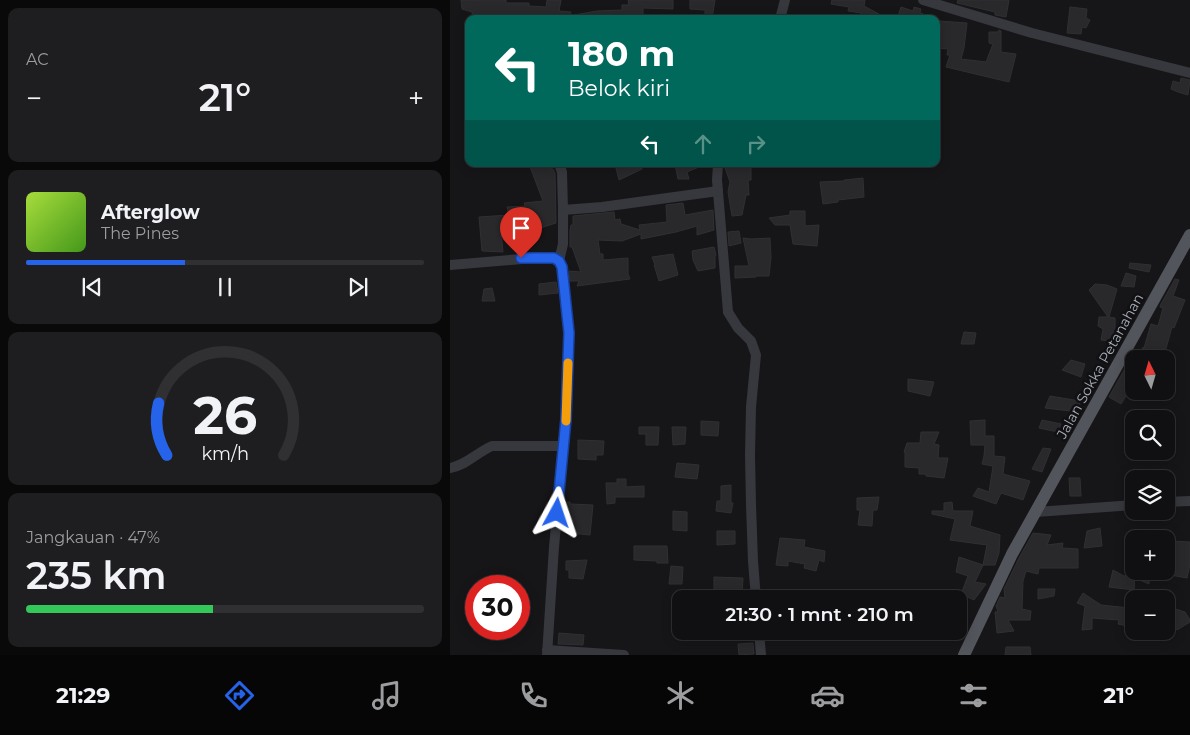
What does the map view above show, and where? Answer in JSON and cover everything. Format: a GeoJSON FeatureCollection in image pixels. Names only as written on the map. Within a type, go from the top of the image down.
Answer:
{"type":"FeatureCollection","features":[{"type":"Feature","properties":{"kind":"main road","name":"Jalan Sokka Petanahan"},"geometry":{"type":"LineString","coordinates":[[964,655],[1012,554],[1190,235]]}},
{"type":"Feature","properties":{"kind":"street"},"geometry":{"type":"LineString","coordinates":[[781,15],[785,0]]}},
{"type":"Feature","properties":{"kind":"street"},"geometry":{"type":"LineString","coordinates":[[923,0],[1032,34],[1190,73]]}},
{"type":"Feature","properties":{"kind":"street"},"geometry":{"type":"LineString","coordinates":[[559,261],[563,244],[562,172],[560,167]]}},
{"type":"Feature","properties":{"kind":"street"},"geometry":{"type":"LineString","coordinates":[[718,167],[717,180],[728,312],[738,328],[751,341],[756,355],[751,406],[750,455],[755,590]]}},
{"type":"Feature","properties":{"kind":"street"},"geometry":{"type":"LineString","coordinates":[[563,210],[602,207],[718,191]]}},
{"type":"Feature","properties":{"kind":"street"},"geometry":{"type":"LineString","coordinates":[[450,265],[546,257],[559,261],[562,267],[569,333],[566,419],[554,547],[547,653],[624,655]]}},
{"type":"Feature","properties":{"kind":"street"},"geometry":{"type":"LineString","coordinates":[[450,468],[458,466],[492,446],[563,446]]}},
{"type":"Feature","properties":{"kind":"street"},"geometry":{"type":"LineString","coordinates":[[1175,502],[1190,501]]}},
{"type":"Feature","properties":{"kind":"street"},"geometry":{"type":"LineString","coordinates":[[1036,512],[1125,506]]}},
{"type":"Feature","properties":{"kind":"street"},"geometry":{"type":"LineString","coordinates":[[760,640],[761,655]]}},
{"type":"Feature","properties":{"kind":"building"},"geometry":{"type":"Polygon","coordinates":[[[461,0],[506,0],[506,3],[529,3],[529,6],[546,7],[547,0],[561,0],[559,11],[571,12],[570,15],[472,15],[472,12],[462,9],[461,0]]]}},
{"type":"Feature","properties":{"kind":"building"},"geometry":{"type":"Polygon","coordinates":[[[628,0],[673,0],[673,9],[643,8],[643,15],[574,15],[597,11],[622,10],[622,5],[629,5],[628,0]]]}},
{"type":"Feature","properties":{"kind":"building"},"geometry":{"type":"Polygon","coordinates":[[[690,0],[715,0],[713,15],[705,15],[705,10],[690,9],[690,0]]]}},
{"type":"Feature","properties":{"kind":"building"},"geometry":{"type":"Polygon","coordinates":[[[832,0],[865,0],[864,6],[879,14],[860,15],[861,13],[848,11],[849,7],[831,4],[832,0]]]}},
{"type":"Feature","properties":{"kind":"building"},"geometry":{"type":"Polygon","coordinates":[[[958,0],[1009,0],[1006,17],[995,15],[995,12],[957,3],[958,0]]]}},
{"type":"Feature","properties":{"kind":"building"},"geometry":{"type":"Polygon","coordinates":[[[901,7],[913,11],[914,7],[921,9],[920,13],[926,15],[898,15],[901,7]]]}},
{"type":"Feature","properties":{"kind":"building"},"geometry":{"type":"Polygon","coordinates":[[[1070,7],[1087,9],[1086,18],[1090,20],[1086,28],[1082,27],[1081,34],[1067,33],[1070,7]]]}},
{"type":"Feature","properties":{"kind":"building"},"geometry":{"type":"Polygon","coordinates":[[[940,21],[967,23],[961,59],[986,62],[993,44],[989,43],[989,32],[1001,31],[1001,52],[1016,54],[1009,82],[946,67],[950,55],[947,55],[948,49],[940,48],[940,21]]]}},
{"type":"Feature","properties":{"kind":"building"},"geometry":{"type":"Polygon","coordinates":[[[1181,78],[1190,80],[1188,95],[1171,89],[1173,81],[1180,83],[1181,78]]]}},
{"type":"Feature","properties":{"kind":"building"},"geometry":{"type":"Polygon","coordinates":[[[530,167],[551,167],[555,173],[556,223],[534,230],[533,239],[515,238],[516,224],[501,229],[503,252],[482,251],[479,217],[509,215],[507,207],[525,206],[524,203],[543,201],[530,167]]]}},
{"type":"Feature","properties":{"kind":"building"},"geometry":{"type":"Polygon","coordinates":[[[616,167],[642,167],[642,169],[619,180],[616,167]]]}},
{"type":"Feature","properties":{"kind":"building"},"geometry":{"type":"Polygon","coordinates":[[[676,167],[699,167],[687,172],[689,179],[678,179],[676,167]]]}},
{"type":"Feature","properties":{"kind":"building"},"geometry":{"type":"Polygon","coordinates":[[[751,167],[751,180],[748,180],[749,195],[746,195],[742,215],[732,216],[728,192],[730,182],[725,168],[751,167]]]}},
{"type":"Feature","properties":{"kind":"building"},"geometry":{"type":"Polygon","coordinates":[[[863,178],[864,197],[823,204],[820,182],[863,178]]]}},
{"type":"Feature","properties":{"kind":"building"},"geometry":{"type":"Polygon","coordinates":[[[683,203],[685,215],[713,210],[714,230],[697,235],[697,226],[641,239],[641,234],[622,241],[598,240],[603,260],[628,258],[628,274],[630,279],[577,286],[579,281],[570,281],[569,271],[581,272],[572,247],[570,247],[570,230],[571,225],[573,225],[573,216],[614,212],[615,220],[620,219],[621,224],[640,230],[639,225],[667,222],[666,205],[683,203]]]}},
{"type":"Feature","properties":{"kind":"building"},"geometry":{"type":"Polygon","coordinates":[[[790,211],[805,211],[805,226],[819,225],[817,246],[793,244],[790,225],[775,225],[769,218],[790,215],[790,211]]]}},
{"type":"Feature","properties":{"kind":"building"},"geometry":{"type":"Polygon","coordinates":[[[739,231],[741,243],[729,246],[728,232],[739,231]]]}},
{"type":"Feature","properties":{"kind":"building"},"geometry":{"type":"Polygon","coordinates":[[[743,238],[770,238],[769,276],[735,278],[735,266],[749,266],[743,238]]]}},
{"type":"Feature","properties":{"kind":"building"},"geometry":{"type":"Polygon","coordinates":[[[714,247],[716,255],[715,268],[698,271],[693,260],[692,251],[714,247]]]}},
{"type":"Feature","properties":{"kind":"building"},"geometry":{"type":"Polygon","coordinates":[[[673,254],[678,275],[659,281],[652,257],[673,254]]]}},
{"type":"Feature","properties":{"kind":"building"},"geometry":{"type":"Polygon","coordinates":[[[1130,263],[1151,265],[1149,272],[1129,268],[1130,263]]]}},
{"type":"Feature","properties":{"kind":"building"},"geometry":{"type":"Polygon","coordinates":[[[1126,273],[1136,276],[1134,287],[1121,286],[1126,273]]]}},
{"type":"Feature","properties":{"kind":"building"},"geometry":{"type":"Polygon","coordinates":[[[1175,279],[1179,280],[1173,296],[1185,300],[1174,328],[1172,327],[1166,350],[1142,350],[1151,324],[1158,326],[1163,308],[1160,307],[1175,279]]]}},
{"type":"Feature","properties":{"kind":"building"},"geometry":{"type":"Polygon","coordinates":[[[556,282],[558,293],[539,295],[539,284],[556,282]]]}},
{"type":"Feature","properties":{"kind":"building"},"geometry":{"type":"Polygon","coordinates":[[[1095,284],[1107,285],[1117,289],[1109,317],[1115,318],[1115,330],[1110,341],[1101,340],[1103,329],[1098,326],[1099,317],[1108,317],[1089,290],[1095,284]]]}},
{"type":"Feature","properties":{"kind":"building"},"geometry":{"type":"Polygon","coordinates":[[[492,288],[495,301],[482,301],[484,289],[492,288]]]}},
{"type":"Feature","properties":{"kind":"building"},"geometry":{"type":"Polygon","coordinates":[[[964,332],[976,333],[974,344],[961,344],[964,332]]]}},
{"type":"Feature","properties":{"kind":"building"},"geometry":{"type":"Polygon","coordinates":[[[1071,360],[1085,364],[1081,377],[1062,370],[1071,360]]]}},
{"type":"Feature","properties":{"kind":"building"},"geometry":{"type":"Polygon","coordinates":[[[1125,368],[1125,398],[1121,404],[1109,397],[1125,368]]]}},
{"type":"Feature","properties":{"kind":"building"},"geometry":{"type":"Polygon","coordinates":[[[908,379],[934,382],[930,396],[908,391],[908,379]]]}},
{"type":"Feature","properties":{"kind":"building"},"geometry":{"type":"Polygon","coordinates":[[[1050,396],[1080,401],[1079,412],[1045,408],[1050,396]]]}},
{"type":"Feature","properties":{"kind":"building"},"geometry":{"type":"Polygon","coordinates":[[[985,420],[985,436],[994,436],[994,456],[1005,457],[1003,474],[1030,481],[1023,500],[1001,493],[996,504],[973,496],[978,488],[989,492],[993,466],[982,464],[985,445],[971,445],[970,421],[985,420]]]}},
{"type":"Feature","properties":{"kind":"building"},"geometry":{"type":"Polygon","coordinates":[[[1042,420],[1061,424],[1058,432],[1039,428],[1042,420]]]}},
{"type":"Feature","properties":{"kind":"building"},"geometry":{"type":"Polygon","coordinates":[[[701,421],[719,422],[718,436],[701,435],[701,421]]]}},
{"type":"Feature","properties":{"kind":"building"},"geometry":{"type":"Polygon","coordinates":[[[639,427],[659,427],[658,445],[646,445],[646,434],[639,434],[639,427]]]}},
{"type":"Feature","properties":{"kind":"building"},"geometry":{"type":"Polygon","coordinates":[[[672,427],[686,427],[685,444],[673,445],[672,427]]]}},
{"type":"Feature","properties":{"kind":"building"},"geometry":{"type":"Polygon","coordinates":[[[921,432],[939,432],[934,444],[939,445],[938,458],[948,458],[944,478],[926,476],[926,474],[919,474],[919,468],[905,467],[904,452],[907,443],[920,443],[921,432]]]}},
{"type":"Feature","properties":{"kind":"building"},"geometry":{"type":"Polygon","coordinates":[[[578,440],[604,441],[603,455],[596,455],[596,460],[578,459],[578,440]]]}},
{"type":"Feature","properties":{"kind":"building"},"geometry":{"type":"Polygon","coordinates":[[[1043,448],[1051,449],[1042,472],[1032,469],[1043,448]]]}},
{"type":"Feature","properties":{"kind":"building"},"geometry":{"type":"Polygon","coordinates":[[[677,463],[699,465],[697,479],[675,477],[677,463]]]}},
{"type":"Feature","properties":{"kind":"building"},"geometry":{"type":"Polygon","coordinates":[[[1069,478],[1080,478],[1081,496],[1070,496],[1069,478]]]}},
{"type":"Feature","properties":{"kind":"building"},"geometry":{"type":"Polygon","coordinates":[[[617,479],[626,479],[626,487],[644,486],[644,497],[615,497],[615,503],[607,504],[606,483],[617,483],[617,479]]]}},
{"type":"Feature","properties":{"kind":"building"},"geometry":{"type":"Polygon","coordinates":[[[731,485],[731,503],[733,503],[731,513],[716,511],[717,501],[721,501],[721,486],[731,485]]]}},
{"type":"Feature","properties":{"kind":"building"},"geometry":{"type":"Polygon","coordinates":[[[879,497],[877,510],[873,510],[872,526],[858,525],[860,510],[857,510],[857,498],[879,497]]]}},
{"type":"Feature","properties":{"kind":"building"},"geometry":{"type":"Polygon","coordinates":[[[565,502],[593,505],[590,535],[570,533],[571,524],[563,524],[565,502]]]}},
{"type":"Feature","properties":{"kind":"building"},"geometry":{"type":"Polygon","coordinates":[[[952,502],[953,511],[973,511],[970,526],[1000,535],[999,553],[995,565],[983,565],[987,545],[950,540],[955,519],[932,514],[932,511],[944,511],[944,503],[952,502]]]}},
{"type":"Feature","properties":{"kind":"building"},"geometry":{"type":"Polygon","coordinates":[[[673,511],[687,512],[687,531],[673,530],[673,511]]]}},
{"type":"Feature","properties":{"kind":"building"},"geometry":{"type":"Polygon","coordinates":[[[1100,528],[1102,546],[1084,548],[1087,531],[1100,528]]]}},
{"type":"Feature","properties":{"kind":"building"},"geometry":{"type":"Polygon","coordinates":[[[717,531],[735,531],[735,544],[717,545],[717,531]]]}},
{"type":"Feature","properties":{"kind":"building"},"geometry":{"type":"Polygon","coordinates":[[[1033,533],[1051,535],[1047,545],[1063,543],[1062,548],[1078,549],[1078,568],[1039,568],[1038,574],[1026,571],[1023,581],[1022,609],[1031,611],[1030,620],[1008,620],[1014,631],[997,633],[995,612],[998,612],[996,606],[1000,597],[1005,598],[1004,589],[1033,533]]]}},
{"type":"Feature","properties":{"kind":"building"},"geometry":{"type":"Polygon","coordinates":[[[780,538],[805,540],[804,547],[825,551],[824,562],[819,560],[816,571],[804,568],[805,564],[788,561],[788,566],[776,565],[780,538]]]}},
{"type":"Feature","properties":{"kind":"building"},"geometry":{"type":"Polygon","coordinates":[[[1175,541],[1190,542],[1190,565],[1187,578],[1175,576],[1175,541]]]}},
{"type":"Feature","properties":{"kind":"building"},"geometry":{"type":"Polygon","coordinates":[[[634,546],[667,546],[668,563],[634,560],[634,546]]]}},
{"type":"Feature","properties":{"kind":"building"},"geometry":{"type":"Polygon","coordinates":[[[959,557],[983,565],[975,582],[986,584],[974,600],[967,597],[967,590],[963,590],[968,576],[956,572],[959,557]]]}},
{"type":"Feature","properties":{"kind":"building"},"geometry":{"type":"Polygon","coordinates":[[[587,560],[583,579],[569,578],[569,570],[566,570],[566,561],[587,560]]]}},
{"type":"Feature","properties":{"kind":"building"},"geometry":{"type":"Polygon","coordinates":[[[671,566],[683,567],[682,584],[669,584],[671,566]]]}},
{"type":"Feature","properties":{"kind":"building"},"geometry":{"type":"Polygon","coordinates":[[[1113,570],[1125,576],[1125,580],[1135,580],[1134,590],[1109,587],[1113,570]]]}},
{"type":"Feature","properties":{"kind":"building"},"geometry":{"type":"Polygon","coordinates":[[[714,577],[743,578],[742,590],[714,590],[714,577]]]}},
{"type":"Feature","properties":{"kind":"building"},"geometry":{"type":"Polygon","coordinates":[[[1139,580],[1149,580],[1149,584],[1139,580]]]}},
{"type":"Feature","properties":{"kind":"building"},"geometry":{"type":"Polygon","coordinates":[[[1038,589],[1055,589],[1054,596],[1038,599],[1038,589]]]}},
{"type":"Feature","properties":{"kind":"building"},"geometry":{"type":"Polygon","coordinates":[[[1083,593],[1101,605],[1125,607],[1125,626],[1118,624],[1119,620],[1092,618],[1092,629],[1082,630],[1085,606],[1077,603],[1083,593]]]}},
{"type":"Feature","properties":{"kind":"building"},"geometry":{"type":"Polygon","coordinates":[[[1175,609],[1185,612],[1190,620],[1190,622],[1177,630],[1175,627],[1175,609]]]}},
{"type":"Feature","properties":{"kind":"building"},"geometry":{"type":"Polygon","coordinates":[[[559,633],[584,635],[583,645],[558,644],[559,633]]]}},
{"type":"Feature","properties":{"kind":"building"},"geometry":{"type":"Polygon","coordinates":[[[753,643],[754,654],[739,655],[738,644],[753,643]]]}},
{"type":"Feature","properties":{"kind":"building"},"geometry":{"type":"Polygon","coordinates":[[[1006,647],[1030,647],[1031,655],[1005,655],[1006,647]]]}},
{"type":"Feature","properties":{"kind":"slow traffic"},"geometry":{"type":"LineString","coordinates":[[566,421],[568,363]]}},
{"type":"Feature","properties":{"kind":"route"},"geometry":{"type":"LineString","coordinates":[[521,258],[554,258],[559,261],[562,267],[569,333],[566,419],[557,513]]}}]}
